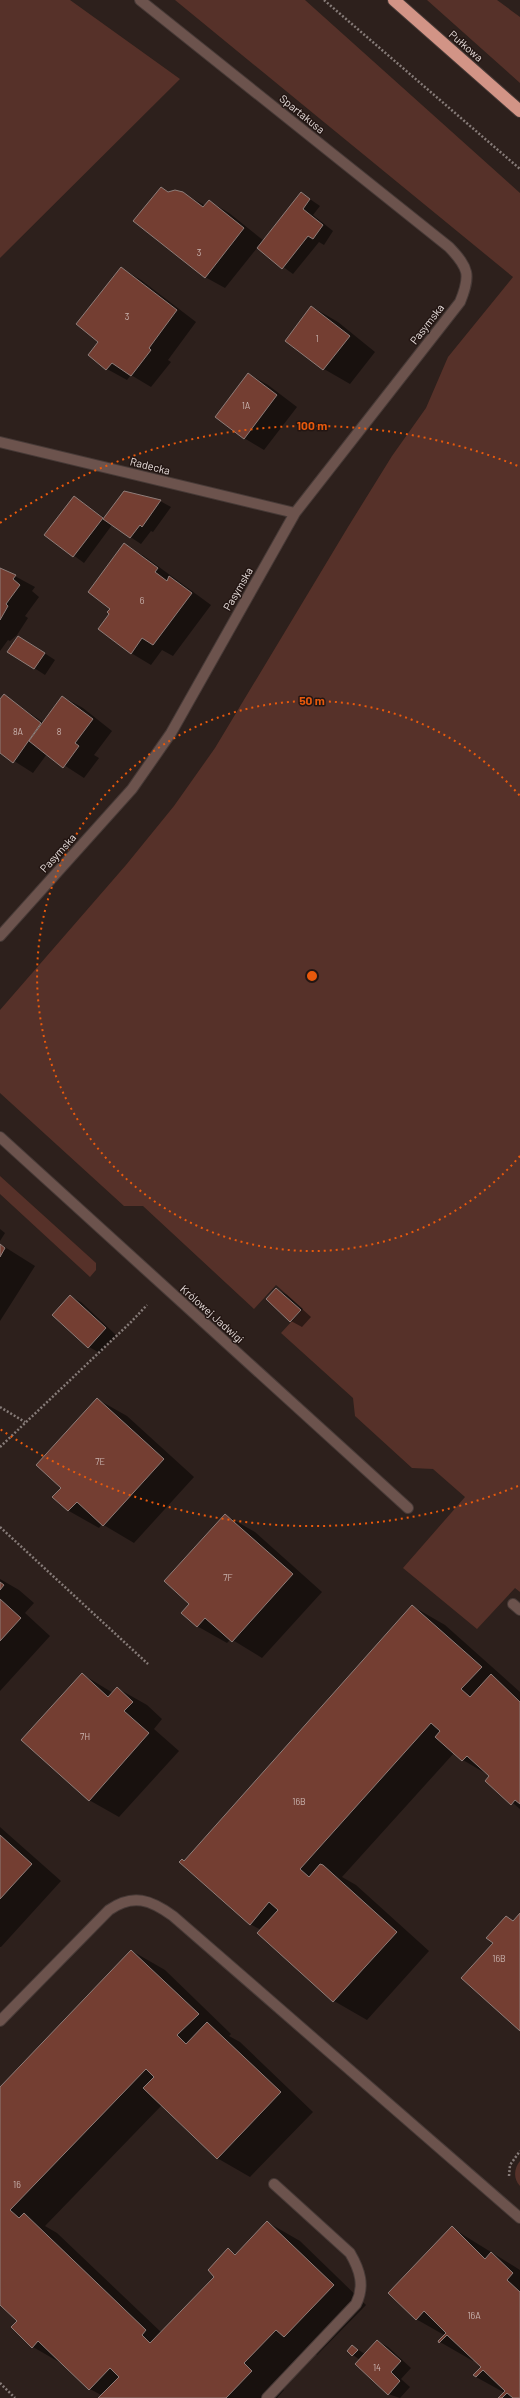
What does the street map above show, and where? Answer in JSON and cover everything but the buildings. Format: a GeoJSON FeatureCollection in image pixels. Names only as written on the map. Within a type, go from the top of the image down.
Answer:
{"type":"FeatureCollection","features":[{"type":"Feature","properties":{"kind":"highway","name":"Pułkowa"},"geometry":{"type":"LineString","coordinates":[[394,0],[520,112]]}},
{"type":"Feature","properties":{"kind":"street","name":"Spartakusa"},"geometry":{"type":"LineString","coordinates":[[140,0],[449,247]]}},
{"type":"Feature","properties":{"kind":"street","name":"Pasymska"},"geometry":{"type":"LineString","coordinates":[[0,936],[132,788],[156,756],[171,733],[295,513],[460,302],[467,283],[467,272],[464,262],[449,247]]}},
{"type":"Feature","properties":{"kind":"street","name":"Radecka"},"geometry":{"type":"LineString","coordinates":[[0,442],[295,513]]}},
{"type":"Feature","properties":{"kind":"street","name":"Królowej Jadwigi"},"geometry":{"type":"LineString","coordinates":[[0,1137],[408,1508]]}},
{"type":"Feature","properties":{"kind":"street"},"geometry":{"type":"LineString","coordinates":[[0,2021],[109,1910],[126,1900],[140,1899],[152,1902],[173,1916],[520,2218]]}},
{"type":"Feature","properties":{"kind":"street"},"geometry":{"type":"LineString","coordinates":[[267,2398],[356,2304],[360,2295],[361,2282],[358,2266],[350,2253],[274,2184]]}},
{"type":"Feature","properties":{"kind":"path"},"geometry":{"type":"LineString","coordinates":[[324,0],[520,169]]}},
{"type":"Feature","properties":{"kind":"path"},"geometry":{"type":"LineString","coordinates":[[0,1447],[132,1322],[148,1303]]}},
{"type":"Feature","properties":{"kind":"path"},"geometry":{"type":"LineString","coordinates":[[0,1407],[25,1422]]}},
{"type":"Feature","properties":{"kind":"path"},"geometry":{"type":"LineString","coordinates":[[0,1527],[148,1664]]}},
{"type":"Feature","properties":{"kind":"path"},"geometry":{"type":"LineString","coordinates":[[511,2182],[510,2165],[520,2151]]}},
{"type":"Feature","properties":{"kind":"path"},"geometry":{"type":"LineString","coordinates":[[0,2383],[15,2398]]}},
{"type":"Feature","properties":{"kind":"shaded area"},"geometry":{"type":"Polygon","coordinates":[[[0,0],[70,0],[180,79],[0,258],[0,0]]]}},
{"type":"Feature","properties":{"kind":"shaded area"},"geometry":{"type":"Polygon","coordinates":[[[175,0],[305,0],[520,193],[520,1592],[515,1588],[477,1629],[403,1568],[465,1497],[433,1469],[412,1468],[355,1416],[353,1398],[281,1333],[303,1309],[276,1285],[254,1309],[143,1206],[124,1206],[0,1093],[0,1010],[126,865],[174,806],[215,748],[392,456],[426,408],[448,357],[513,277],[175,0]]]}},
{"type":"Feature","properties":{"kind":"shaded area"},"geometry":{"type":"Polygon","coordinates":[[[427,0],[497,0],[520,17],[520,83],[427,0]]]}},
{"type":"Feature","properties":{"kind":"shaded area"},"geometry":{"type":"Polygon","coordinates":[[[0,1176],[96,1263],[96,1270],[90,1277],[0,1194],[0,1176]]]}},
{"type":"Feature","properties":{"kind":"shaded area"},"geometry":{"type":"Polygon","coordinates":[[[520,2161],[520,2186],[516,2180],[515,2174],[516,2167],[520,2161]]]}}]}
